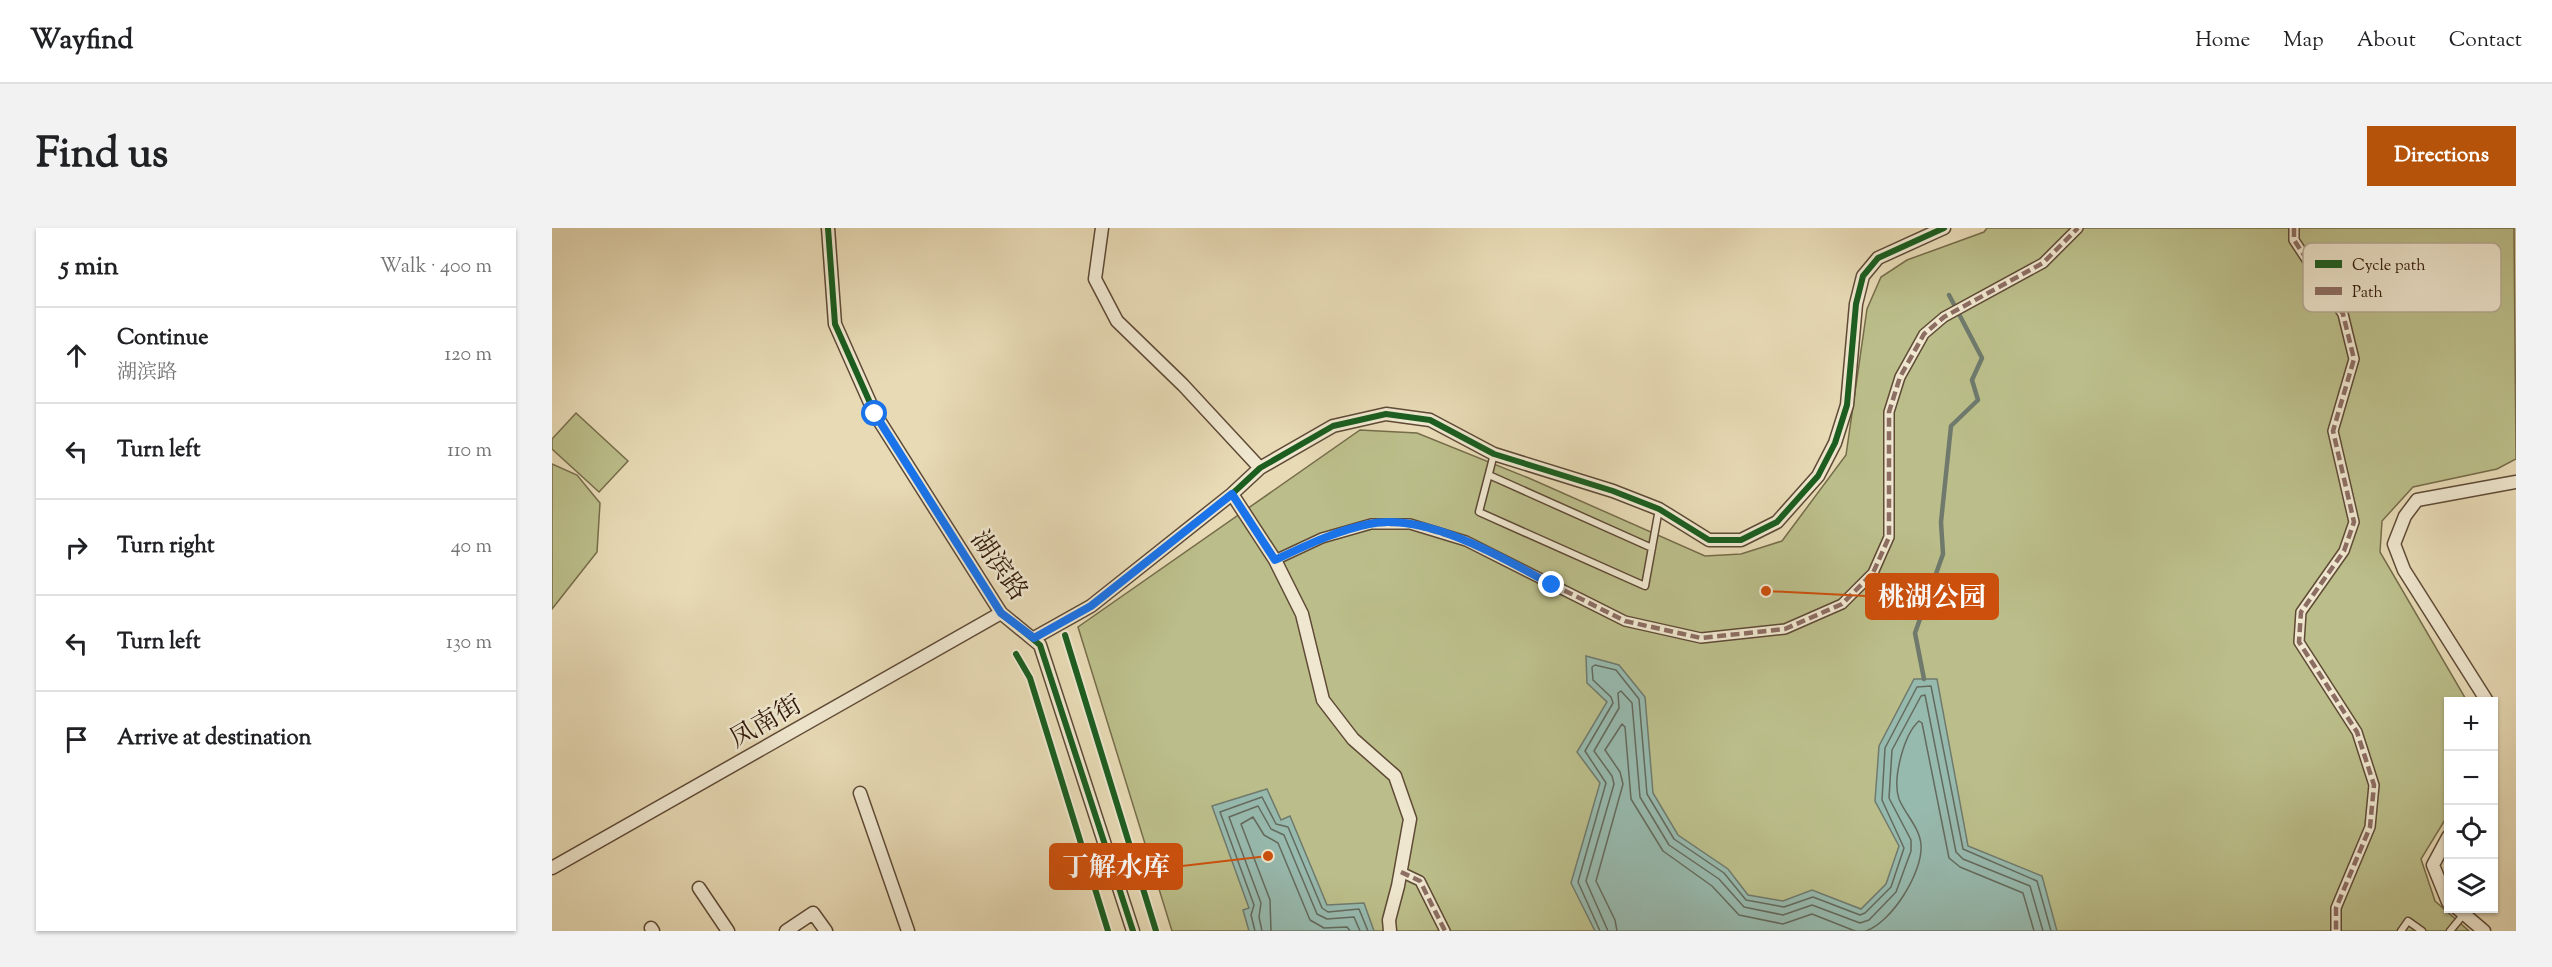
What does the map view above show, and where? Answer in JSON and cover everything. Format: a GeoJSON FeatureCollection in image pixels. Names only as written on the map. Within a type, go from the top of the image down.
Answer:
{"type":"FeatureCollection","features":[{"type":"Feature","properties":{"kind":"street","name":"湖滨路"},"geometry":{"type":"LineString","coordinates":[[828,228],[835,324],[875,414],[1001,613],[1040,645],[1134,931]]}},
{"type":"Feature","properties":{"kind":"street"},"geometry":{"type":"LineString","coordinates":[[1102,228],[1095,279],[1117,321],[1183,384],[1260,468]]}},
{"type":"Feature","properties":{"kind":"street"},"geometry":{"type":"LineString","coordinates":[[1034,638],[1091,606],[1232,494],[1260,468],[1333,426],[1386,414],[1430,420],[1494,454],[1613,491],[1659,509],[1709,540],[1741,540],[1777,522],[1818,476],[1835,442],[1847,405],[1856,304],[1863,276],[1878,258],[1944,228]]}},
{"type":"Feature","properties":{"kind":"street"},"geometry":{"type":"LineString","coordinates":[[1275,560],[1322,538],[1371,524],[1410,524],[1467,540],[1625,621],[1701,638],[1785,629],[1842,604],[1873,573],[1889,537],[1889,412],[1900,376],[1924,334],[1944,317],[2043,263],[2078,228]]}},
{"type":"Feature","properties":{"kind":"street"},"geometry":{"type":"LineString","coordinates":[[2294,228],[2294,240],[2303,254]]}},
{"type":"Feature","properties":{"kind":"street"},"geometry":{"type":"LineString","coordinates":[[2336,931],[2336,908],[2370,827],[2374,785],[2357,732],[2299,642],[2301,612],[2344,551],[2354,522],[2333,431],[2354,359],[2342,312]]}},
{"type":"Feature","properties":{"kind":"street"},"geometry":{"type":"LineString","coordinates":[[2484,697],[2404,570],[2394,544],[2405,516],[2417,500],[2516,482]]}},
{"type":"Feature","properties":{"kind":"street"},"geometry":{"type":"LineString","coordinates":[[1232,494],[1275,560],[1302,614],[1323,700],[1353,739],[1395,776],[1410,819],[1401,872],[1389,920],[1390,931]]}},
{"type":"Feature","properties":{"kind":"street","name":"凤南街"},"geometry":{"type":"LineString","coordinates":[[552,868],[1001,613]]}},
{"type":"Feature","properties":{"kind":"street"},"geometry":{"type":"LineString","coordinates":[[860,793],[908,931]]}},
{"type":"Feature","properties":{"kind":"street"},"geometry":{"type":"LineString","coordinates":[[2444,844],[2433,865],[2444,892]]}},
{"type":"Feature","properties":{"kind":"street"},"geometry":{"type":"LineString","coordinates":[[1401,872],[1420,881],[1445,931]]}},
{"type":"Feature","properties":{"kind":"street"},"geometry":{"type":"LineString","coordinates":[[699,888],[728,931]]}},
{"type":"Feature","properties":{"kind":"street"},"geometry":{"type":"LineString","coordinates":[[786,931],[813,912],[826,931]]}},
{"type":"Feature","properties":{"kind":"street"},"geometry":{"type":"LineString","coordinates":[[2462,913],[2484,931]]}},
{"type":"Feature","properties":{"kind":"lane"},"geometry":{"type":"LineString","coordinates":[[1494,454],[1479,512],[1645,586],[1659,509]]}},
{"type":"Feature","properties":{"kind":"lane"},"geometry":{"type":"LineString","coordinates":[[1489,475],[1652,548]]}},
{"type":"Feature","properties":{"kind":"lane"},"geometry":{"type":"LineString","coordinates":[[2450,931],[2459,913]]}},
{"type":"Feature","properties":{"kind":"lane"},"geometry":{"type":"LineString","coordinates":[[2401,931],[2408,921],[2422,931]]}},
{"type":"Feature","properties":{"kind":"green space"},"geometry":{"type":"Polygon","coordinates":[[[1987,228],[2514,228],[2516,459],[2497,469],[2413,487],[2382,521],[2380,552],[2465,697],[2444,697],[2444,822],[2421,859],[2435,901],[2444,909],[2444,913],[2449,913],[2469,931],[1172,931],[1078,627],[1360,430],[1417,433],[1531,479],[1705,556],[1741,554],[1782,541],[1846,455],[1867,309],[1881,277],[1907,260],[1984,232],[1987,228]]]}},
{"type":"Feature","properties":{"kind":"green space"},"geometry":{"type":"Polygon","coordinates":[[[576,413],[628,461],[599,492],[552,449],[552,439],[576,413]]]}},
{"type":"Feature","properties":{"kind":"green space"},"geometry":{"type":"Polygon","coordinates":[[[552,464],[577,475],[600,503],[597,552],[552,609],[552,464]]]}},
{"type":"Feature","properties":{"kind":"water"},"geometry":{"type":"Polygon","coordinates":[[[1586,656],[1619,665],[1645,697],[1653,793],[1678,835],[1728,869],[1748,895],[1783,901],[1812,890],[1861,909],[1886,884],[1899,846],[1875,801],[1879,746],[1914,679],[1937,679],[1968,846],[2042,876],[2057,931],[1595,931],[1571,883],[1600,783],[1577,752],[1607,702],[1587,683],[1586,656]]]}},
{"type":"Feature","properties":{"kind":"water"},"geometry":{"type":"Polygon","coordinates":[[[1267,789],[1281,820],[1290,816],[1327,905],[1364,903],[1374,931],[1249,931],[1243,910],[1249,908],[1212,806],[1267,789]]]}},
{"type":"Feature","properties":{"kind":"waterway"},"geometry":{"type":"LineString","coordinates":[[1924,679],[1915,633],[1943,554],[1941,522],[1951,426],[1978,400],[1972,380],[1982,358],[1949,295]]}},
{"type":"Feature","properties":{"kind":"marked path"},"geometry":{"type":"LineString","coordinates":[[1275,560],[1322,538],[1371,524],[1410,524],[1466,541],[1625,621],[1701,638],[1785,629],[1842,604],[1873,573],[1889,537],[1889,412],[1900,377],[1924,334],[1944,317],[2043,263],[2078,228]]}},
{"type":"Feature","properties":{"kind":"marked path"},"geometry":{"type":"LineString","coordinates":[[2294,228],[2294,240],[2303,254]]}},
{"type":"Feature","properties":{"kind":"marked path"},"geometry":{"type":"LineString","coordinates":[[2336,931],[2336,908],[2370,827],[2374,785],[2357,732],[2299,642],[2301,612],[2344,551],[2354,522],[2333,431],[2354,359],[2342,312]]}},
{"type":"Feature","properties":{"kind":"marked path"},"geometry":{"type":"LineString","coordinates":[[1401,872],[1420,881],[1445,931]]}},
{"type":"Feature","properties":{"kind":"cycle path"},"geometry":{"type":"LineString","coordinates":[[828,228],[835,324],[875,414],[1001,613],[1040,645],[1133,931]]}},
{"type":"Feature","properties":{"kind":"cycle path"},"geometry":{"type":"LineString","coordinates":[[1034,638],[1091,606],[1232,494],[1260,468],[1333,426],[1386,414],[1430,420],[1494,454],[1613,491],[1659,509],[1709,540],[1741,540],[1777,522],[1818,476],[1835,443],[1847,405],[1856,304],[1863,276],[1878,258],[1944,228]]}},
{"type":"Feature","properties":{"kind":"cycle path"},"geometry":{"type":"LineString","coordinates":[[1065,635],[1156,931]]}},
{"type":"Feature","properties":{"kind":"cycle path"},"geometry":{"type":"LineString","coordinates":[[1016,654],[1030,678],[1108,931]]}},
{"type":"Feature","properties":{"kind":"place","name":"桃湖公园"},"geometry":{"type":"Point","coordinates":[1766,591]}},
{"type":"Feature","properties":{"kind":"place","name":"丁解水库"},"geometry":{"type":"Point","coordinates":[1268,856]}},
{"type":"Feature","properties":{"kind":"route"},"geometry":{"type":"LineString","coordinates":[[875,414],[1001,613],[1034,638],[1091,606],[1232,494],[1275,560],[1322,538],[1371,524],[1410,524],[1467,540],[1552,585]]}}]}
